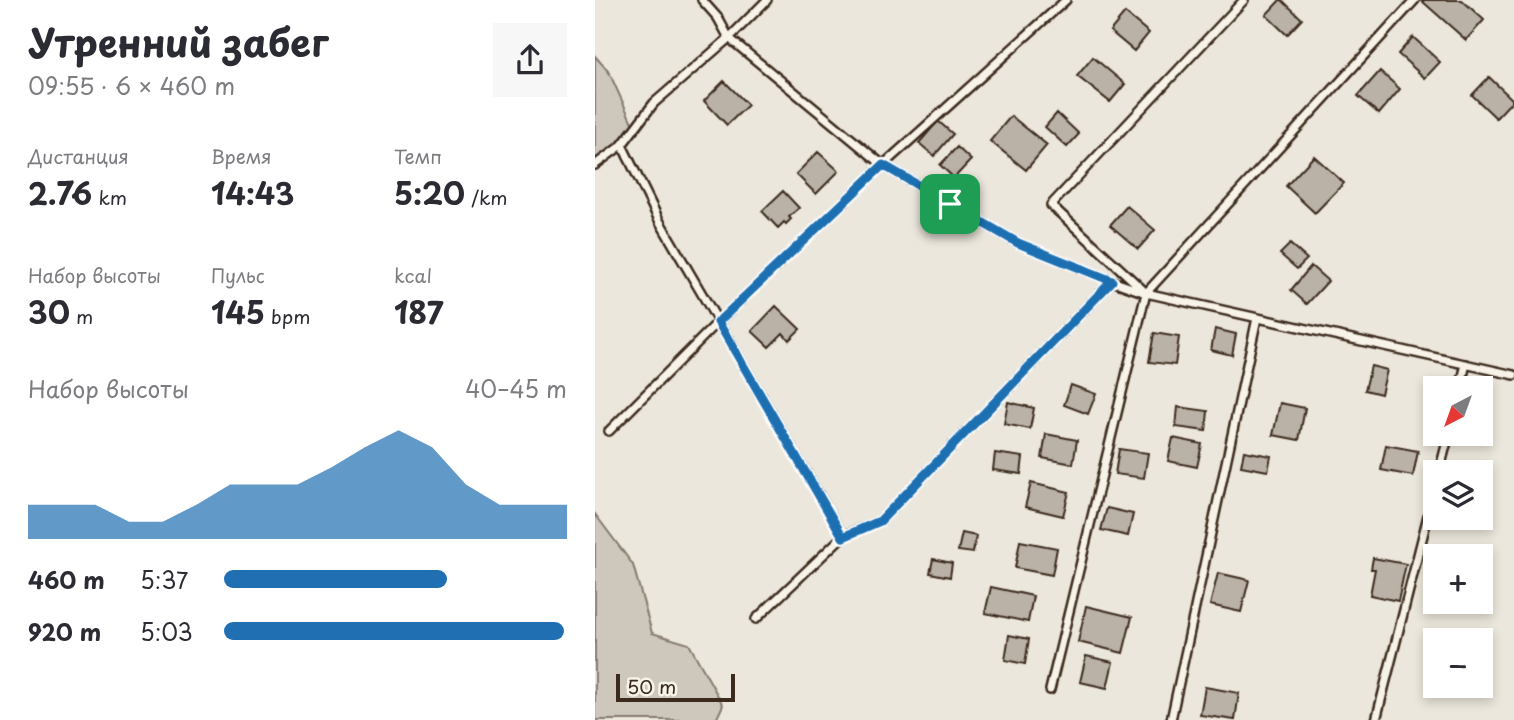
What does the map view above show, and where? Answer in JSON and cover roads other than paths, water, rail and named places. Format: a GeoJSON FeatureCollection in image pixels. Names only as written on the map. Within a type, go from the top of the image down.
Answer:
{"type":"FeatureCollection","features":[{"type":"Feature","properties":{"kind":"lane"},"geometry":{"type":"LineString","coordinates":[[702,0],[718,18],[729,38],[883,165],[1018,243],[1146,293],[1514,375]]}},
{"type":"Feature","properties":{"kind":"lane"},"geometry":{"type":"LineString","coordinates":[[595,165],[622,145],[654,103],[729,38],[767,0]]}},
{"type":"Feature","properties":{"kind":"lane"},"geometry":{"type":"LineString","coordinates":[[609,431],[718,322],[883,165],[1066,0]]}},
{"type":"Feature","properties":{"kind":"lane"},"geometry":{"type":"LineString","coordinates":[[1146,293],[1051,205],[1244,0]]}},
{"type":"Feature","properties":{"kind":"lane"},"geometry":{"type":"LineString","coordinates":[[1050,690],[1146,293],[1415,0]]}},
{"type":"Feature","properties":{"kind":"lane"},"geometry":{"type":"LineString","coordinates":[[622,145],[660,222],[843,537]]}},
{"type":"Feature","properties":{"kind":"lane"},"geometry":{"type":"LineString","coordinates":[[756,619],[843,537],[880,521],[1112,281]]}},
{"type":"Feature","properties":{"kind":"lane"},"geometry":{"type":"LineString","coordinates":[[1171,720],[1257,318]]}},
{"type":"Feature","properties":{"kind":"lane"},"geometry":{"type":"LineString","coordinates":[[1464,376],[1467,364]]}},
{"type":"Feature","properties":{"kind":"lane"},"geometry":{"type":"LineString","coordinates":[[1376,720],[1424,530]]}}]}
